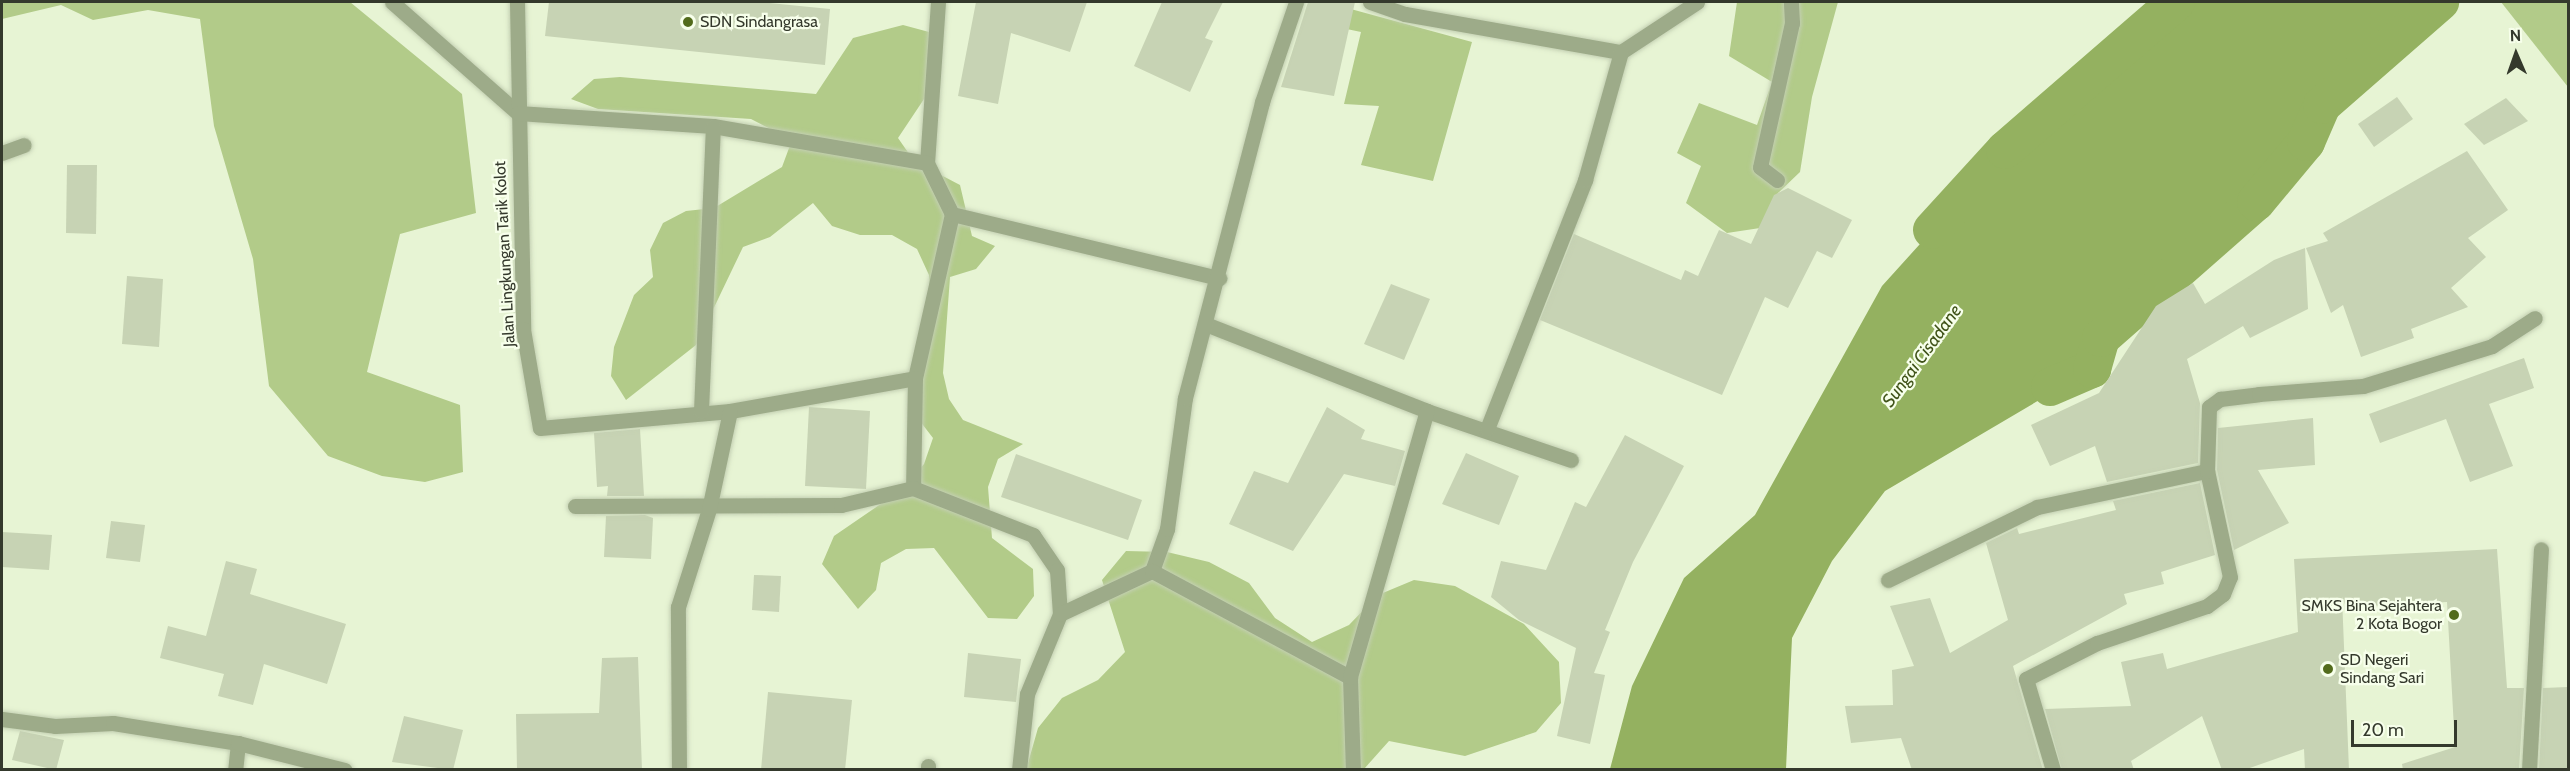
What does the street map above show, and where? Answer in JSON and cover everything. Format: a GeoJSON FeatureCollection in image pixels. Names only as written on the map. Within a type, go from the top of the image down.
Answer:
{"type":"FeatureCollection","features":[{"type":"Feature","properties":{"kind":"street"},"geometry":{"type":"LineString","coordinates":[[392,2],[518,113],[712,126],[927,162]]}},
{"type":"Feature","properties":{"kind":"street","name":"Jalan Lingkungan Tarik Kolot"},"geometry":{"type":"LineString","coordinates":[[517,2],[523,329],[540,428],[701,411]]}},
{"type":"Feature","properties":{"kind":"street"},"geometry":{"type":"LineString","coordinates":[[913,488],[915,378],[952,214],[927,162],[938,2]]}},
{"type":"Feature","properties":{"kind":"street"},"geometry":{"type":"LineString","coordinates":[[1060,614],[1152,571],[1167,529],[1185,398],[1208,325],[1262,102],[1296,2]]}},
{"type":"Feature","properties":{"kind":"street"},"geometry":{"type":"LineString","coordinates":[[1370,2],[1405,14],[1621,52]]}},
{"type":"Feature","properties":{"kind":"street"},"geometry":{"type":"LineString","coordinates":[[1487,429],[1585,180],[1621,52],[1697,2]]}},
{"type":"Feature","properties":{"kind":"street"},"geometry":{"type":"LineString","coordinates":[[1777,180],[1760,166],[1792,23],[1791,2]]}},
{"type":"Feature","properties":{"kind":"street"},"geometry":{"type":"LineString","coordinates":[[712,126],[701,411],[730,411],[915,378]]}},
{"type":"Feature","properties":{"kind":"street"},"geometry":{"type":"LineString","coordinates":[[2,153],[24,146]]}},
{"type":"Feature","properties":{"kind":"street"},"geometry":{"type":"LineString","coordinates":[[952,214],[1219,278]]}},
{"type":"Feature","properties":{"kind":"street"},"geometry":{"type":"LineString","coordinates":[[2053,770],[2026,679],[2097,643],[2206,606],[2223,594],[2230,563],[2206,471],[2206,420],[2209,406],[2220,399],[2363,386],[2492,346],[2535,318]]}},
{"type":"Feature","properties":{"kind":"street"},"geometry":{"type":"LineString","coordinates":[[1208,325],[1427,411],[1487,429],[1571,460]]}},
{"type":"Feature","properties":{"kind":"street"},"geometry":{"type":"LineString","coordinates":[[679,770],[678,607],[709,509],[730,411]]}},
{"type":"Feature","properties":{"kind":"street"},"geometry":{"type":"LineString","coordinates":[[1353,770],[1350,677],[1427,411]]}},
{"type":"Feature","properties":{"kind":"street"},"geometry":{"type":"LineString","coordinates":[[1888,580],[2037,507],[2206,471]]}},
{"type":"Feature","properties":{"kind":"street"},"geometry":{"type":"LineString","coordinates":[[575,506],[709,509],[841,505],[913,488],[1033,535],[1057,570],[1060,614],[1027,694],[1019,770]]}},
{"type":"Feature","properties":{"kind":"street"},"geometry":{"type":"LineString","coordinates":[[2529,770],[2541,549]]}},
{"type":"Feature","properties":{"kind":"street"},"geometry":{"type":"LineString","coordinates":[[1152,571],[1350,677]]}},
{"type":"Feature","properties":{"kind":"street"},"geometry":{"type":"LineString","coordinates":[[2,719],[55,726],[112,723],[238,743],[345,770]]}},
{"type":"Feature","properties":{"kind":"street"},"geometry":{"type":"LineString","coordinates":[[235,770],[238,743]]}},
{"type":"Feature","properties":{"kind":"shaded area"},"geometry":{"type":"Polygon","coordinates":[[[2,2],[350,2],[462,94],[476,213],[400,234],[367,372],[460,405],[463,472],[425,482],[382,476],[328,456],[269,386],[253,259],[214,126],[200,19],[148,10],[93,20],[61,5],[2,19],[2,2]]]}},
{"type":"Feature","properties":{"kind":"shaded area"},"geometry":{"type":"Polygon","coordinates":[[[1325,2],[1472,42],[1433,181],[1361,165],[1379,106],[1344,104],[1361,32],[1318,23],[1325,2]]]}},
{"type":"Feature","properties":{"kind":"shaded area"},"geometry":{"type":"Polygon","coordinates":[[[1737,2],[1838,2],[1812,97],[1800,172],[1778,193],[1760,228],[1727,233],[1686,203],[1701,166],[1677,153],[1699,103],[1757,125],[1772,82],[1729,56],[1737,2]]]}},
{"type":"Feature","properties":{"kind":"shaded area"},"geometry":{"type":"Polygon","coordinates":[[[2501,2],[2568,2],[2568,87],[2501,2]]]}},
{"type":"Feature","properties":{"kind":"shaded area"},"geometry":{"type":"Polygon","coordinates":[[[903,25],[929,32],[930,90],[898,138],[914,161],[960,185],[972,236],[995,246],[976,269],[950,277],[943,373],[949,399],[963,420],[1023,444],[998,459],[988,487],[992,538],[1033,569],[1034,596],[1017,619],[988,618],[934,548],[906,549],[881,563],[876,590],[858,609],[822,564],[834,536],[904,488],[924,464],[933,438],[916,416],[931,303],[929,275],[917,249],[892,235],[860,235],[832,226],[813,203],[770,237],[743,247],[696,345],[626,400],[611,376],[614,347],[634,295],[653,277],[650,250],[663,223],[686,211],[714,208],[782,167],[792,140],[751,119],[598,109],[571,99],[594,79],[620,77],[816,94],[853,38],[903,25]]]}},
{"type":"Feature","properties":{"kind":"shaded area"},"geometry":{"type":"Polygon","coordinates":[[[1126,551],[1167,552],[1209,562],[1249,583],[1275,618],[1312,642],[1349,625],[1378,595],[1414,580],[1455,586],[1524,624],[1559,662],[1561,703],[1536,732],[1465,756],[1389,741],[1364,769],[1026,770],[1038,728],[1062,698],[1098,680],[1125,652],[1102,580],[1126,551]]]}},
{"type":"Feature","properties":{"kind":"water","name":"Sungai Cisadane"},"geometry":{"type":"Polygon","coordinates":[[[2176,2],[2440,2],[2321,104],[2306,142],[2256,202],[2101,338],[2092,369],[1885,491],[1832,561],[1792,638],[1786,769],[1610,769],[1632,686],[1684,578],[1755,515],[1882,286],[2005,150],[2176,2]]]}},
{"type":"Feature","properties":{"kind":"building","name":"SDN Sindangrasa"},"geometry":{"type":"Polygon","coordinates":[[[549,2],[759,2],[830,9],[825,65],[545,36],[549,2]]]}},
{"type":"Feature","properties":{"kind":"building"},"geometry":{"type":"Polygon","coordinates":[[[976,2],[1087,2],[1070,52],[1011,33],[998,104],[958,96],[976,2]]]}},
{"type":"Feature","properties":{"kind":"building"},"geometry":{"type":"Polygon","coordinates":[[[1162,2],[1223,2],[1205,38],[1213,41],[1190,92],[1134,66],[1162,2]]]}},
{"type":"Feature","properties":{"kind":"building"},"geometry":{"type":"Polygon","coordinates":[[[1308,2],[1355,2],[1334,96],[1281,87],[1308,2]]]}},
{"type":"Feature","properties":{"kind":"building"},"geometry":{"type":"Polygon","coordinates":[[[2397,97],[2413,119],[2374,147],[2358,124],[2397,97]]]}},
{"type":"Feature","properties":{"kind":"building"},"geometry":{"type":"Polygon","coordinates":[[[2506,98],[2528,121],[2484,145],[2464,124],[2506,98]]]}},
{"type":"Feature","properties":{"kind":"building"},"geometry":{"type":"Polygon","coordinates":[[[2467,151],[2508,210],[2468,238],[2486,257],[2451,288],[2468,307],[2411,329],[2414,338],[2361,357],[2343,305],[2331,313],[2306,248],[2328,241],[2323,233],[2467,151]]]}},
{"type":"Feature","properties":{"kind":"building"},"geometry":{"type":"Polygon","coordinates":[[[67,165],[97,165],[96,234],[66,233],[67,165]]]}},
{"type":"Feature","properties":{"kind":"building"},"geometry":{"type":"Polygon","coordinates":[[[1788,188],[1852,220],[1832,258],[1817,251],[1788,308],[1765,297],[1722,395],[1540,320],[1574,234],[1681,280],[1685,270],[1698,276],[1719,230],[1751,244],[1774,195],[1788,188]]]}},
{"type":"Feature","properties":{"kind":"building"},"geometry":{"type":"Polygon","coordinates":[[[2305,248],[2308,309],[2250,338],[2243,326],[2187,359],[2200,403],[2198,463],[2107,482],[2095,446],[2050,466],[2031,425],[2099,393],[2156,306],[2193,283],[2205,304],[2274,260],[2305,248]]]}},
{"type":"Feature","properties":{"kind":"building"},"geometry":{"type":"Polygon","coordinates":[[[127,276],[163,279],[159,347],[122,344],[127,276]]]}},
{"type":"Feature","properties":{"kind":"building"},"geometry":{"type":"Polygon","coordinates":[[[1391,284],[1430,299],[1404,360],[1364,344],[1391,284]]]}},
{"type":"Feature","properties":{"kind":"building"},"geometry":{"type":"Polygon","coordinates":[[[2524,358],[2534,388],[2489,404],[2513,466],[2470,482],[2446,419],[2380,443],[2369,414],[2524,358]]]}},
{"type":"Feature","properties":{"kind":"building"},"geometry":{"type":"Polygon","coordinates":[[[809,407],[870,411],[866,489],[805,486],[809,407]]]}},
{"type":"Feature","properties":{"kind":"building"},"geometry":{"type":"Polygon","coordinates":[[[1327,407],[1365,430],[1361,439],[1405,451],[1395,486],[1344,474],[1293,551],[1229,524],[1254,471],[1288,483],[1327,407]]]}},
{"type":"Feature","properties":{"kind":"building"},"geometry":{"type":"Polygon","coordinates":[[[2313,418],[2315,465],[2258,470],[2289,523],[2234,550],[2217,470],[2218,428],[2313,418]]]}},
{"type":"Feature","properties":{"kind":"building"},"geometry":{"type":"Polygon","coordinates":[[[640,429],[644,496],[607,496],[608,486],[597,487],[594,433],[640,429]]]}},
{"type":"Feature","properties":{"kind":"building"},"geometry":{"type":"Polygon","coordinates":[[[1625,435],[1684,466],[1633,562],[1605,630],[1610,632],[1594,673],[1605,675],[1590,744],[1557,736],[1576,648],[1519,620],[1491,597],[1501,561],[1546,570],[1575,502],[1586,507],[1625,435]]]}},
{"type":"Feature","properties":{"kind":"building"},"geometry":{"type":"Polygon","coordinates":[[[1466,453],[1519,476],[1499,525],[1442,504],[1466,453]]]}},
{"type":"Feature","properties":{"kind":"building"},"geometry":{"type":"Polygon","coordinates":[[[1016,454],[1142,500],[1128,540],[1001,497],[1016,454]]]}},
{"type":"Feature","properties":{"kind":"building"},"geometry":{"type":"Polygon","coordinates":[[[2200,483],[2215,555],[2161,572],[2164,584],[2124,594],[2127,604],[2013,666],[2043,770],[1912,770],[1901,738],[1851,743],[1845,706],[1893,705],[1892,670],[1914,666],[1890,606],[1930,598],[1950,653],[2008,620],[1986,543],[2017,528],[2019,534],[2116,510],[2113,501],[2200,483]]]}},
{"type":"Feature","properties":{"kind":"building"},"geometry":{"type":"Polygon","coordinates":[[[645,515],[653,518],[651,559],[604,557],[606,516],[645,515]]]}},
{"type":"Feature","properties":{"kind":"building"},"geometry":{"type":"Polygon","coordinates":[[[111,521],[145,525],[140,562],[106,558],[111,521]]]}},
{"type":"Feature","properties":{"kind":"building"},"geometry":{"type":"Polygon","coordinates":[[[2,532],[52,535],[49,570],[2,567],[2,532]]]}},
{"type":"Feature","properties":{"kind":"building"},"geometry":{"type":"Polygon","coordinates":[[[2497,549],[2507,688],[2524,688],[2519,770],[2403,770],[2402,764],[2455,747],[2447,602],[2346,607],[2342,597],[2349,770],[2305,770],[2304,749],[2244,770],[2222,770],[2202,716],[2131,761],[2134,770],[2062,770],[2045,709],[2131,706],[2121,662],[2163,653],[2167,669],[2298,632],[2294,559],[2497,549]]]}},
{"type":"Feature","properties":{"kind":"building"},"geometry":{"type":"Polygon","coordinates":[[[226,561],[257,569],[250,594],[346,624],[327,684],[264,664],[253,705],[218,696],[224,674],[160,658],[168,626],[206,636],[226,561]]]}},
{"type":"Feature","properties":{"kind":"building"},"geometry":{"type":"Polygon","coordinates":[[[754,575],[781,576],[779,612],[752,610],[754,575]]]}},
{"type":"Feature","properties":{"kind":"building"},"geometry":{"type":"Polygon","coordinates":[[[968,653],[1021,659],[1016,702],[964,697],[968,653]]]}},
{"type":"Feature","properties":{"kind":"building"},"geometry":{"type":"Polygon","coordinates":[[[638,657],[642,770],[517,770],[516,714],[599,713],[602,658],[638,657]]]}},
{"type":"Feature","properties":{"kind":"building"},"geometry":{"type":"Polygon","coordinates":[[[2568,687],[2568,770],[2539,770],[2543,688],[2568,687]]]}},
{"type":"Feature","properties":{"kind":"building"},"geometry":{"type":"Polygon","coordinates":[[[768,692],[852,700],[845,770],[761,770],[768,692]]]}},
{"type":"Feature","properties":{"kind":"building"},"geometry":{"type":"Polygon","coordinates":[[[404,716],[463,730],[453,770],[392,762],[404,716]]]}},
{"type":"Feature","properties":{"kind":"building"},"geometry":{"type":"Polygon","coordinates":[[[20,731],[64,740],[56,770],[12,760],[20,731]]]}},
{"type":"Feature","properties":{"kind":"waterway"},"geometry":{"type":"LineString","coordinates":[[1932,230],[2005,150],[2176,2]]}},
{"type":"Feature","properties":{"kind":"waterway"},"geometry":{"type":"LineString","coordinates":[[2050,387],[2092,369],[2101,338],[2256,202],[2306,142],[2322,105],[2440,2]]}},
{"type":"Feature","properties":{"kind":"place","name":"SDN Sindangrasa"},"geometry":{"type":"Point","coordinates":[688,22]}},
{"type":"Feature","properties":{"kind":"place","name":"SMKS Bina Sejahtera 2 Kota Bogor"},"geometry":{"type":"Point","coordinates":[2454,615]}},
{"type":"Feature","properties":{"kind":"place","name":"SD Negeri Sindang Sari"},"geometry":{"type":"Point","coordinates":[2328,669]}}]}
